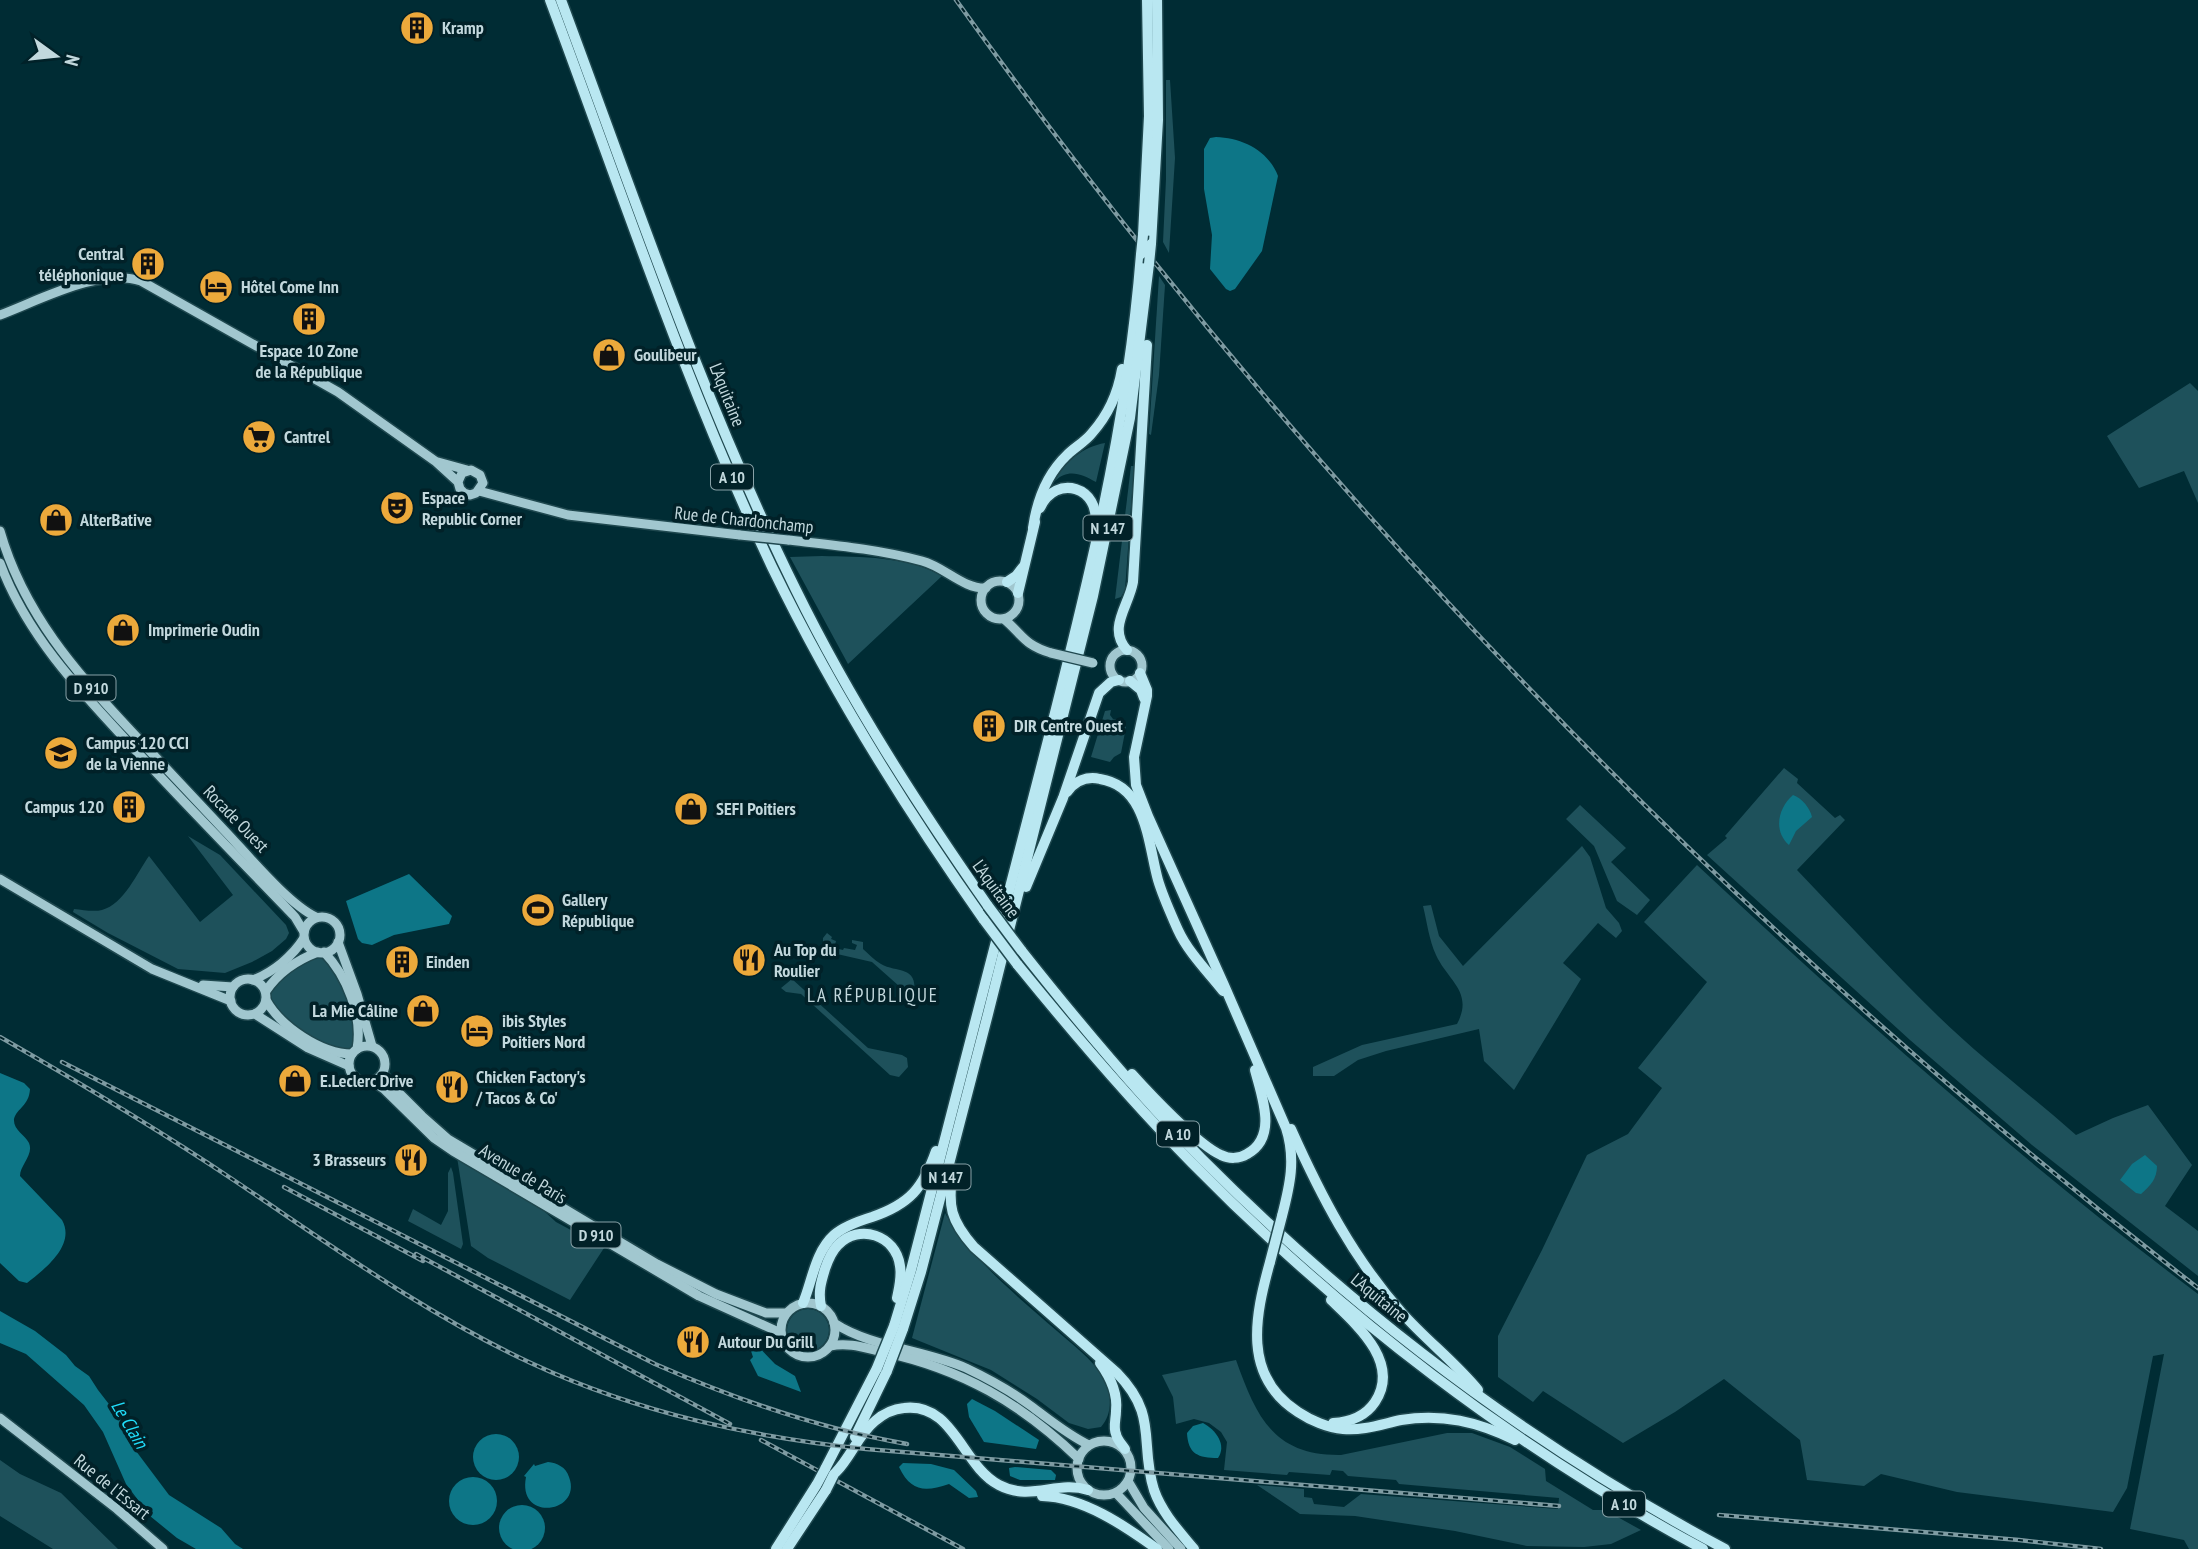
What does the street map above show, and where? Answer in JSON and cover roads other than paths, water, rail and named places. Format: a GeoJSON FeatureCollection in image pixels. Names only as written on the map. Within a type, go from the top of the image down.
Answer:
{"type":"FeatureCollection","features":[{"type":"Feature","properties":{"kind":"highway","name":"L'Aquitaine"},"geometry":{"type":"LineString","coordinates":[[550,0],[673,331],[735,485],[772,567],[868,745],[984,920],[1017,964],[1109,1074],[1178,1149],[1287,1253],[1378,1331],[1451,1388],[1547,1455],[1703,1549]]}},
{"type":"Feature","properties":{"kind":"highway","name":"L'Aquitaine"},"geometry":{"type":"LineString","coordinates":[[561,0],[683,327],[767,529],[812,622],[876,739],[967,876],[1141,1094],[1232,1189],[1364,1307],[1490,1403],[1595,1474],[1725,1549]]}},
{"type":"Feature","properties":{"kind":"highway","name":"N 147"},"geometry":{"type":"LineString","coordinates":[[776,1549],[832,1471],[882,1370],[897,1326],[1091,564],[1121,419],[1139,286],[1149,116],[1147,0]]}},
{"type":"Feature","properties":{"kind":"highway"},"geometry":{"type":"LineString","coordinates":[[1127,650],[1118,637],[1117,628],[1133,582],[1151,266],[1157,222],[1157,0]]}},
{"type":"Feature","properties":{"kind":"highway","name":"N 147"},"geometry":{"type":"LineString","coordinates":[[897,1326],[921,1272],[1103,552],[1130,418],[1151,266]]}},
{"type":"Feature","properties":{"kind":"highway"},"geometry":{"type":"LineString","coordinates":[[1018,593],[1040,494],[1065,457],[1103,420],[1114,399],[1139,286]]}},
{"type":"Feature","properties":{"kind":"highway"},"geometry":{"type":"LineString","coordinates":[[1033,528],[1044,500],[1050,494],[1063,488],[1080,491],[1090,499],[1096,510],[1091,564]]}},
{"type":"Feature","properties":{"kind":"highway"},"geometry":{"type":"LineString","coordinates":[[1007,582],[1017,576],[1025,564]]}},
{"type":"Feature","properties":{"kind":"highway"},"geometry":{"type":"LineString","coordinates":[[1140,673],[1147,690],[1134,757],[1134,775],[1158,880],[1180,933],[1200,964],[1228,998]]}},
{"type":"Feature","properties":{"kind":"highway"},"geometry":{"type":"LineString","coordinates":[[1144,709],[1144,695],[1124,680],[1111,682],[1099,692],[1063,798],[1024,892],[997,990],[986,1019],[982,1053],[950,1188],[950,1204],[953,1218],[974,1247],[1125,1381],[1138,1400],[1146,1425],[1156,1494],[1168,1517],[1194,1549]]}},
{"type":"Feature","properties":{"kind":"highway"},"geometry":{"type":"LineString","coordinates":[[1063,798],[1076,783],[1096,778],[1118,785],[1140,803],[1286,1128],[1292,1154],[1292,1173],[1257,1320],[1257,1344],[1261,1365],[1275,1391],[1304,1416],[1340,1429],[1416,1418],[1452,1419],[1488,1427],[1547,1455]]}},
{"type":"Feature","properties":{"kind":"highway"},"geometry":{"type":"LineString","coordinates":[[1022,947],[1135,1078],[1193,1134],[1224,1157],[1236,1158],[1248,1154],[1259,1145],[1266,1126],[1265,1110],[1247,1039]]}},
{"type":"Feature","properties":{"kind":"highway"},"geometry":{"type":"LineString","coordinates":[[803,1303],[821,1252],[832,1237],[851,1225],[900,1205],[922,1184],[942,1136],[958,1076],[969,1047]]}},
{"type":"Feature","properties":{"kind":"highway"},"geometry":{"type":"LineString","coordinates":[[1266,1082],[1329,1209],[1363,1265],[1403,1315],[1462,1370],[1490,1403]]}},
{"type":"Feature","properties":{"kind":"highway"},"geometry":{"type":"LineString","coordinates":[[1226,1197],[1352,1320],[1378,1355],[1382,1382],[1379,1395],[1371,1407],[1361,1416],[1348,1421],[1323,1423]]}},
{"type":"Feature","properties":{"kind":"highway","name":"N 147"},"geometry":{"type":"LineString","coordinates":[[821,1306],[820,1287],[834,1249],[851,1236],[874,1235],[891,1245],[900,1262],[901,1275],[894,1313],[897,1326]]}},
{"type":"Feature","properties":{"kind":"highway"},"geometry":{"type":"LineString","coordinates":[[1091,1352],[1113,1385],[1116,1403],[1114,1428],[1116,1437],[1125,1449]]}},
{"type":"Feature","properties":{"kind":"highway"},"geometry":{"type":"LineString","coordinates":[[832,1471],[845,1462],[868,1427],[878,1418],[899,1408],[911,1407],[933,1413],[944,1421],[986,1477],[1009,1490],[1064,1498],[1083,1505],[1157,1549]]}},
{"type":"Feature","properties":{"kind":"highway"},"geometry":{"type":"LineString","coordinates":[[1032,1493],[1070,1486],[1088,1490]]}},
{"type":"Feature","properties":{"kind":"highway","name":"N 147"},"geometry":{"type":"LineString","coordinates":[[787,1549],[821,1487]]}},
{"type":"Feature","properties":{"kind":"main road"},"geometry":{"type":"LineString","coordinates":[[0,315],[100,278],[119,277],[141,281],[324,383],[435,461],[458,482],[464,493],[470,495],[482,486],[478,472],[435,461]]}},
{"type":"Feature","properties":{"kind":"main road"},"geometry":{"type":"LineString","coordinates":[[458,482],[462,473],[467,470]]}},
{"type":"Feature","properties":{"kind":"main road","name":"Rue de Chardonchamp"},"geometry":{"type":"LineString","coordinates":[[482,486],[495,494],[530,506],[568,515],[788,540],[923,561],[941,568],[973,588],[986,588]]}},
{"type":"Feature","properties":{"kind":"main road","name":"Rocade Ouest"},"geometry":{"type":"LineString","coordinates":[[0,531],[12,567],[30,606],[67,660],[299,907],[316,917]]}},
{"type":"Feature","properties":{"kind":"main road","name":"Rocade Ouest"},"geometry":{"type":"LineString","coordinates":[[0,563],[22,610],[46,647],[81,691],[167,785],[295,917],[304,935]]}},
{"type":"Feature","properties":{"kind":"main road"},"geometry":{"type":"LineString","coordinates":[[962,583],[981,601],[987,614],[996,619],[1004,619],[1016,611],[1018,593],[1007,582],[996,582],[986,588],[981,601]]}},
{"type":"Feature","properties":{"kind":"main road"},"geometry":{"type":"LineString","coordinates":[[1016,611],[1028,644]]}},
{"type":"Feature","properties":{"kind":"main road"},"geometry":{"type":"LineString","coordinates":[[1004,619],[1036,649],[1110,665]]}},
{"type":"Feature","properties":{"kind":"main road"},"geometry":{"type":"LineString","coordinates":[[1127,650],[1140,658],[1142,668],[1140,673],[1124,680],[1112,674],[1110,665],[1113,655],[1127,650]]}},
{"type":"Feature","properties":{"kind":"main road"},"geometry":{"type":"LineString","coordinates":[[0,879],[152,969],[231,1001]]}},
{"type":"Feature","properties":{"kind":"main road"},"geometry":{"type":"LineString","coordinates":[[178,980],[211,987],[233,987],[239,982],[253,980],[279,965],[298,948],[308,923],[316,917],[327,917],[335,923],[340,932],[334,947],[293,964],[276,978],[262,1009],[254,1014]]}},
{"type":"Feature","properties":{"kind":"main road"},"geometry":{"type":"LineString","coordinates":[[253,980],[260,984],[276,1016],[293,1031],[334,1051],[354,1051],[364,1046],[372,1046],[384,1055],[386,1066],[373,1083],[358,1080],[349,1066],[354,1051],[359,1037],[352,1000],[337,968],[321,952],[309,947],[304,935]]}},
{"type":"Feature","properties":{"kind":"main road"},"geometry":{"type":"LineString","coordinates":[[338,942],[358,993],[372,1046]]}},
{"type":"Feature","properties":{"kind":"main road"},"geometry":{"type":"LineString","coordinates":[[233,987],[231,1001],[234,1009],[241,1013],[254,1014],[308,1048],[349,1066]]}},
{"type":"Feature","properties":{"kind":"main road","name":"Avenue de Paris"},"geometry":{"type":"LineString","coordinates":[[383,1073],[392,1086],[448,1139],[657,1264],[716,1294],[766,1313],[786,1313]]}},
{"type":"Feature","properties":{"kind":"main road","name":"Avenue de Paris"},"geometry":{"type":"LineString","coordinates":[[373,1083],[384,1089],[434,1138],[473,1163],[699,1296],[781,1333]]}},
{"type":"Feature","properties":{"kind":"main road"},"geometry":{"type":"LineString","coordinates":[[803,1303],[821,1306],[830,1314],[834,1323],[830,1346],[818,1356],[796,1355],[786,1346],[781,1333],[786,1313],[803,1303]]}},
{"type":"Feature","properties":{"kind":"main road"},"geometry":{"type":"LineString","coordinates":[[834,1323],[855,1335],[941,1358],[983,1376],[1007,1389],[1089,1446]]}},
{"type":"Feature","properties":{"kind":"main road"},"geometry":{"type":"LineString","coordinates":[[830,1346],[854,1345],[900,1355],[978,1384],[1031,1418],[1079,1459]]}},
{"type":"Feature","properties":{"kind":"main road","name":"Rue de l'Essart"},"geometry":{"type":"LineString","coordinates":[[0,1418],[117,1508],[163,1549]]}},
{"type":"Feature","properties":{"kind":"main road"},"geometry":{"type":"LineString","coordinates":[[1107,1441],[1125,1449],[1132,1464],[1128,1481],[1116,1493],[1103,1495],[1088,1490],[1080,1483],[1077,1475],[1079,1459],[1089,1446],[1107,1441]]}},
{"type":"Feature","properties":{"kind":"main road"},"geometry":{"type":"LineString","coordinates":[[1128,1481],[1144,1508],[1181,1549]]}},
{"type":"Feature","properties":{"kind":"main road"},"geometry":{"type":"LineString","coordinates":[[1116,1493],[1169,1549]]}},
{"type":"Feature","properties":{"kind":"railway"},"geometry":{"type":"LineString","coordinates":[[956,0],[1090,180],[1231,356],[1377,525],[1530,689],[1689,848],[1853,1001],[2023,1147],[2198,1288]]}},
{"type":"Feature","properties":{"kind":"railway"},"geometry":{"type":"LineString","coordinates":[[0,1037],[177,1143],[455,1324],[533,1364],[613,1396],[654,1409],[780,1438],[866,1449],[1559,1506]]}},
{"type":"Feature","properties":{"kind":"railway"},"geometry":{"type":"LineString","coordinates":[[62,1062],[655,1364],[779,1412],[842,1430],[907,1444]]}},
{"type":"Feature","properties":{"kind":"railway"},"geometry":{"type":"LineString","coordinates":[[284,1187],[423,1261]]}},
{"type":"Feature","properties":{"kind":"railway"},"geometry":{"type":"LineString","coordinates":[[416,1254],[730,1424]]}},
{"type":"Feature","properties":{"kind":"railway"},"geometry":{"type":"LineString","coordinates":[[761,1440],[963,1549]]}},
{"type":"Feature","properties":{"kind":"railway"},"geometry":{"type":"LineString","coordinates":[[1719,1515],[2101,1549]]}},
{"type":"Feature","properties":{"kind":"place","name":"Kramp"},"geometry":{"type":"Point","coordinates":[417,28]}},
{"type":"Feature","properties":{"kind":"place","name":"Central téléphonique"},"geometry":{"type":"Point","coordinates":[148,264]}},
{"type":"Feature","properties":{"kind":"place","name":"Hôtel Come Inn"},"geometry":{"type":"Point","coordinates":[216,287]}},
{"type":"Feature","properties":{"kind":"place","name":"Espace 10 Zone de la République"},"geometry":{"type":"Point","coordinates":[309,319]}},
{"type":"Feature","properties":{"kind":"place","name":"Goulibeur"},"geometry":{"type":"Point","coordinates":[609,355]}},
{"type":"Feature","properties":{"kind":"place","name":"Cantrel"},"geometry":{"type":"Point","coordinates":[259,437]}},
{"type":"Feature","properties":{"kind":"place","name":"Espace Republic Corner"},"geometry":{"type":"Point","coordinates":[397,508]}},
{"type":"Feature","properties":{"kind":"place","name":"AlterBative"},"geometry":{"type":"Point","coordinates":[56,520]}},
{"type":"Feature","properties":{"kind":"place","name":"Imprimerie Oudin"},"geometry":{"type":"Point","coordinates":[123,630]}},
{"type":"Feature","properties":{"kind":"place","name":"DIR Centre Ouest"},"geometry":{"type":"Point","coordinates":[989,726]}},
{"type":"Feature","properties":{"kind":"place","name":"Campus 120 CCI de la Vienne"},"geometry":{"type":"Point","coordinates":[61,753]}},
{"type":"Feature","properties":{"kind":"place","name":"Campus 120"},"geometry":{"type":"Point","coordinates":[129,807]}},
{"type":"Feature","properties":{"kind":"place","name":"SEFI Poitiers"},"geometry":{"type":"Point","coordinates":[691,809]}},
{"type":"Feature","properties":{"kind":"place","name":"Gallery République"},"geometry":{"type":"Point","coordinates":[538,910]}},
{"type":"Feature","properties":{"kind":"place","name":"Au Top du Roulier"},"geometry":{"type":"Point","coordinates":[749,960]}},
{"type":"Feature","properties":{"kind":"place","name":"Einden"},"geometry":{"type":"Point","coordinates":[402,962]}},
{"type":"Feature","properties":{"kind":"place","name":"La Mie Câline"},"geometry":{"type":"Point","coordinates":[423,1011]}},
{"type":"Feature","properties":{"kind":"place","name":"ibis Styles Poitiers Nord"},"geometry":{"type":"Point","coordinates":[477,1031]}},
{"type":"Feature","properties":{"kind":"place","name":"E.Leclerc Drive"},"geometry":{"type":"Point","coordinates":[295,1081]}},
{"type":"Feature","properties":{"kind":"place","name":"Chicken Factory's / Tacos & Co'"},"geometry":{"type":"Point","coordinates":[452,1087]}},
{"type":"Feature","properties":{"kind":"place","name":"3 Brasseurs"},"geometry":{"type":"Point","coordinates":[411,1160]}},
{"type":"Feature","properties":{"kind":"place","name":"Autour Du Grill"},"geometry":{"type":"Point","coordinates":[693,1342]}},
{"type":"Feature","properties":{"kind":"district","name":"LA RÉPUBLIQUE"},"geometry":{"type":"Point","coordinates":[873,995]}},
{"type":"Feature","properties":{"kind":"water label","name":"Le Clain"},"geometry":{"type":"Point","coordinates":[130,1424]}}]}
